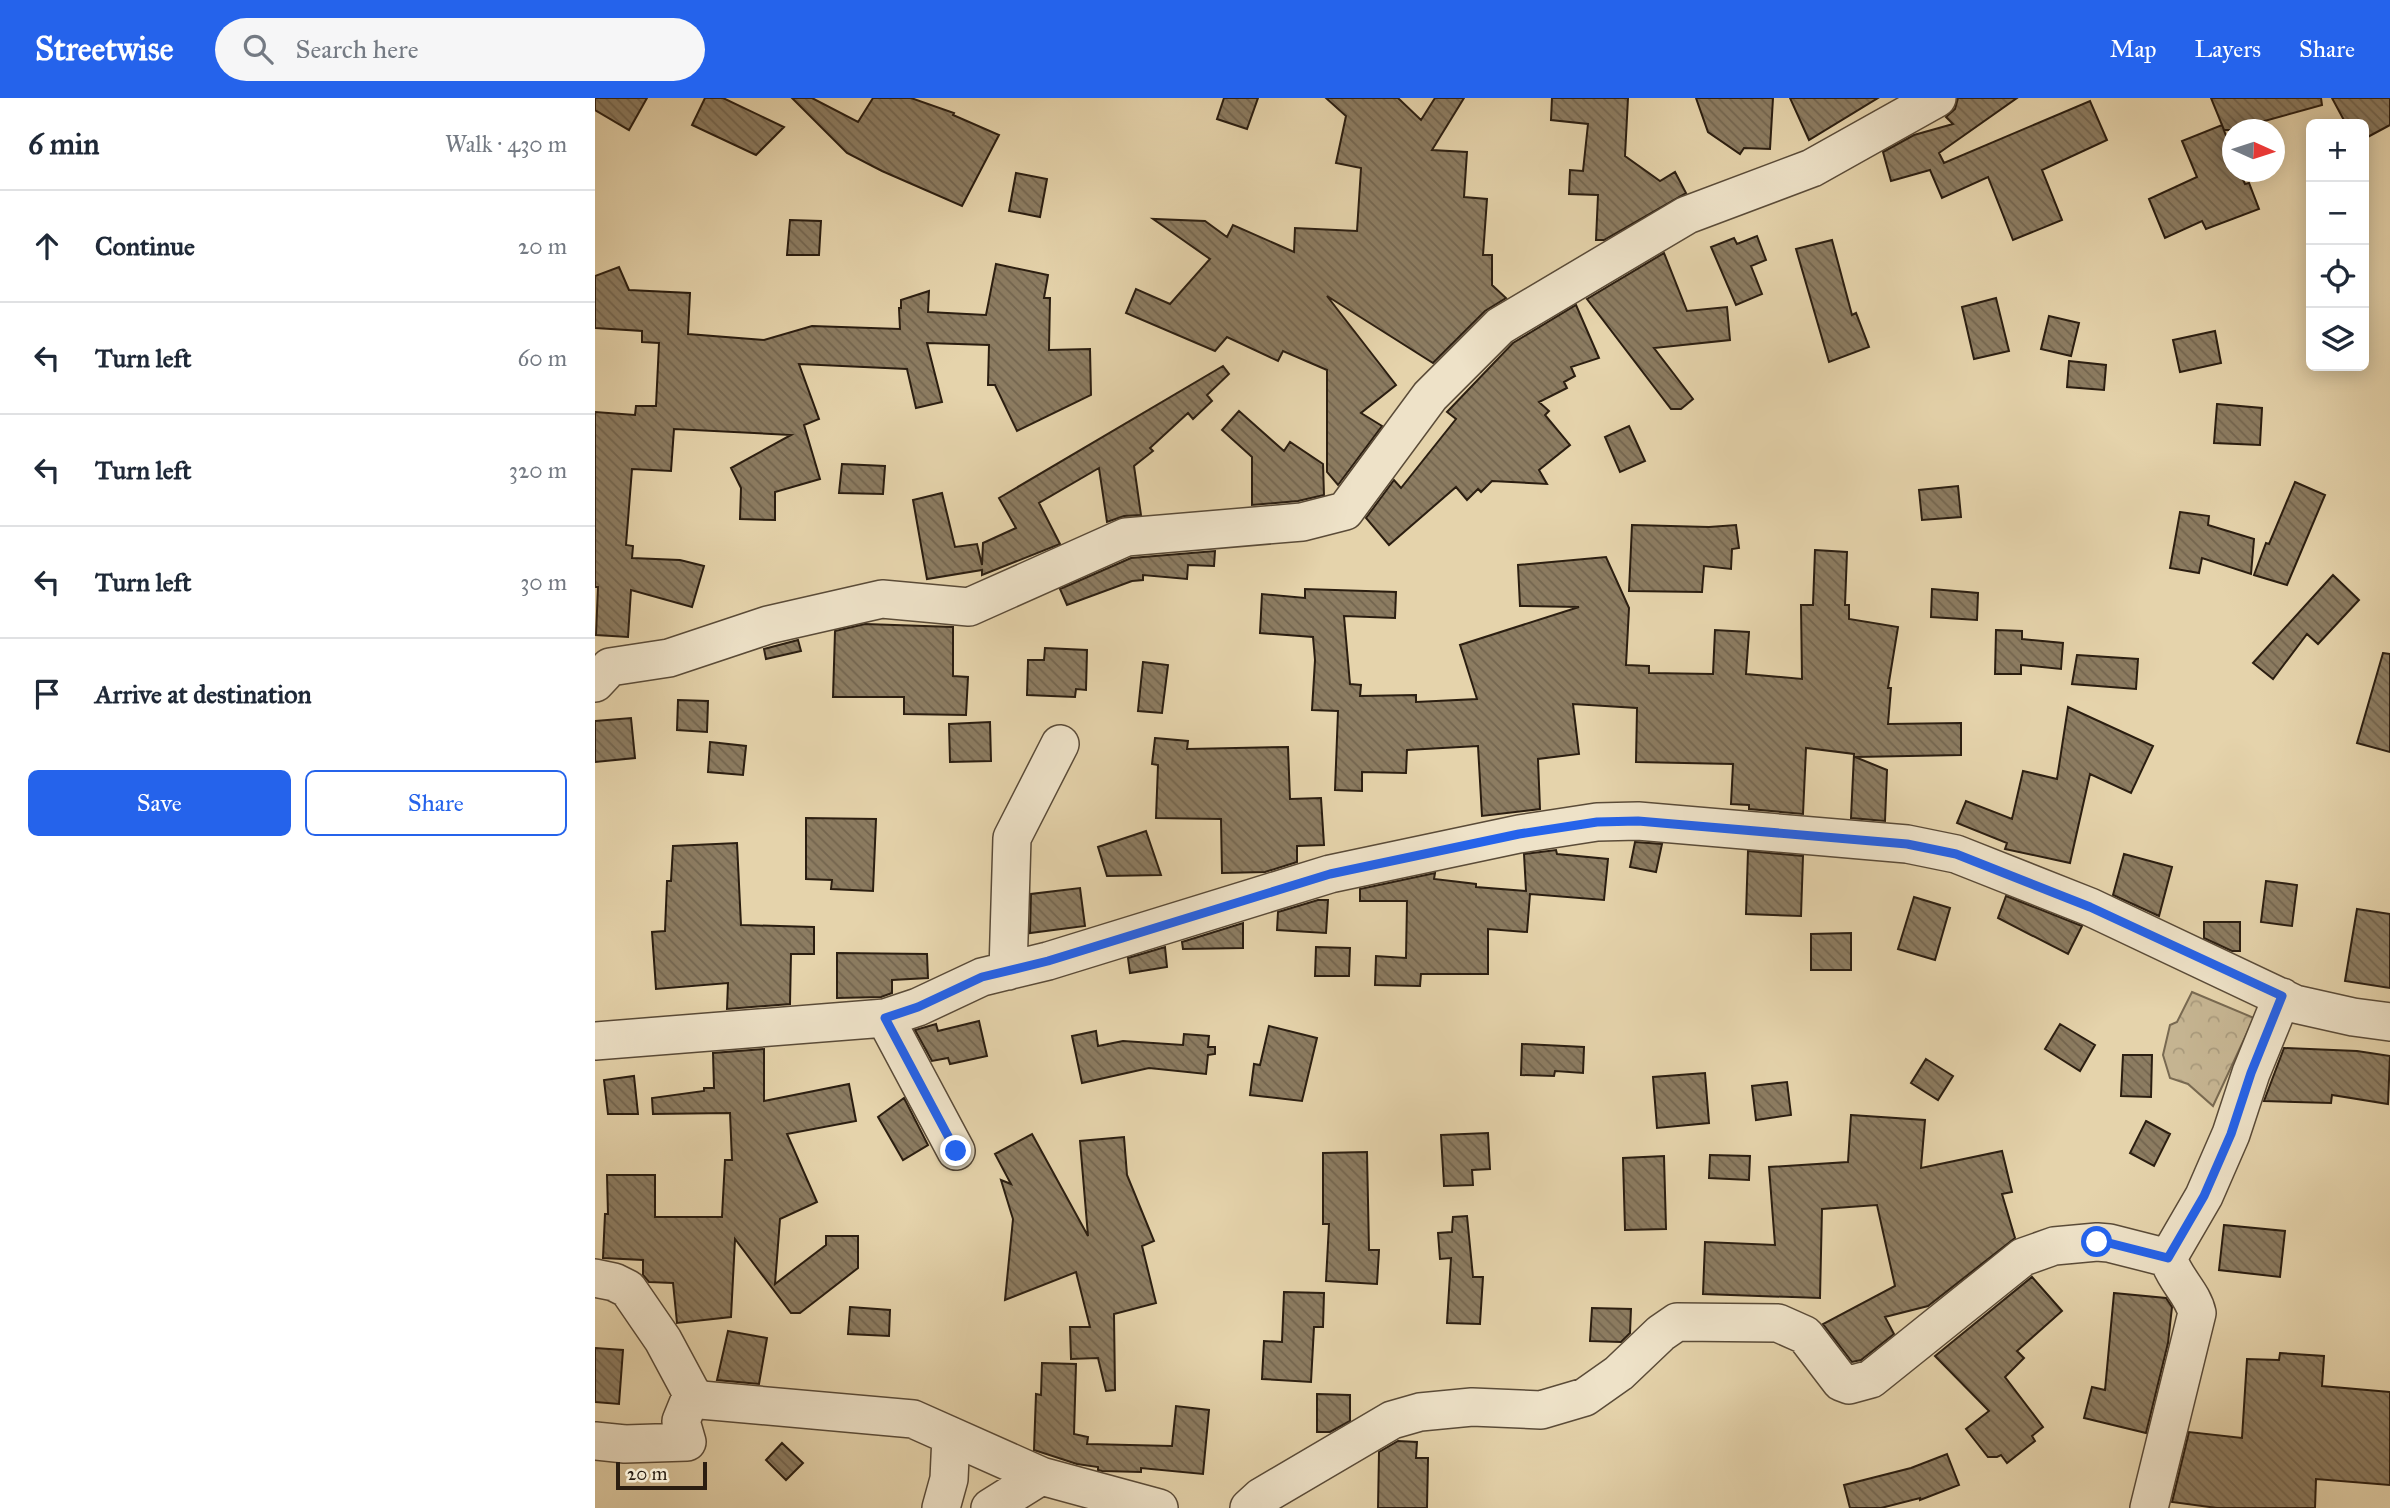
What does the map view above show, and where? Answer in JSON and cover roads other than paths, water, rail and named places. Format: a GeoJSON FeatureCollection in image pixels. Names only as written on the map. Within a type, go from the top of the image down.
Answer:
{"type":"FeatureCollection","features":[{"type":"Feature","properties":{"kind":"street"},"geometry":{"type":"LineString","coordinates":[[595,683],[610,667],[669,658],[768,625],[882,599],[969,607],[1126,537],[1302,522],[1345,511],[1430,396],[1500,326],[1687,215],[1812,168],[1937,98]]}},
{"type":"Feature","properties":{"kind":"street"},"geometry":{"type":"LineString","coordinates":[[1009,971],[1012,838],[1060,744]]}},
{"type":"Feature","properties":{"kind":"street"},"geometry":{"type":"LineString","coordinates":[[595,1041],[885,1018],[918,1007],[960,986],[1330,874],[1519,834],[1597,822],[1638,821],[1907,844],[1956,854],[2090,907],[2295,1004],[2390,1022]]}},
{"type":"Feature","properties":{"kind":"street"},"geometry":{"type":"LineString","coordinates":[[2149,1508],[2197,1313],[2188,1293],[2173,1273],[2168,1258],[2204,1196],[2231,1134],[2251,1073],[2282,996]]}},
{"type":"Feature","properties":{"kind":"street"},"geometry":{"type":"LineString","coordinates":[[885,1018],[956,1151]]}},
{"type":"Feature","properties":{"kind":"street"},"geometry":{"type":"LineString","coordinates":[[1249,1508],[1261,1497],[1392,1420],[1420,1412],[1472,1407],[1541,1410],[1585,1397],[1619,1373],[1661,1333],[1677,1322],[1778,1323],[1805,1335],[1841,1382],[1849,1385],[1871,1379],[2023,1257],[2054,1246],[2097,1242],[2168,1258]]}},
{"type":"Feature","properties":{"kind":"street"},"geometry":{"type":"LineString","coordinates":[[595,1278],[614,1282],[628,1289],[663,1340],[692,1394],[701,1400],[913,1419],[1041,1476],[1159,1508]]}},
{"type":"Feature","properties":{"kind":"street"},"geometry":{"type":"LineString","coordinates":[[595,1441],[625,1444],[687,1442],[681,1421],[692,1394]]}},
{"type":"Feature","properties":{"kind":"street"},"geometry":{"type":"LineString","coordinates":[[941,1508],[950,1470],[951,1436]]}},
{"type":"Feature","properties":{"kind":"street"},"geometry":{"type":"LineString","coordinates":[[990,1508],[1041,1476]]}}]}
